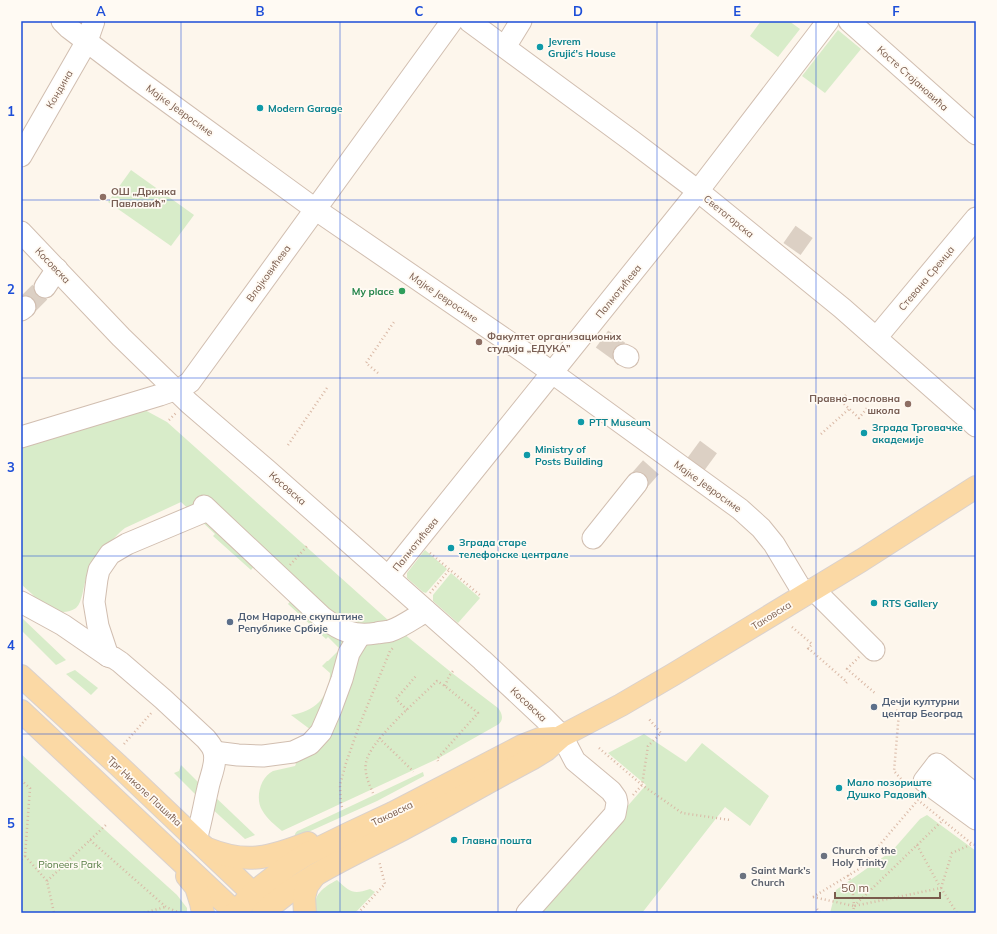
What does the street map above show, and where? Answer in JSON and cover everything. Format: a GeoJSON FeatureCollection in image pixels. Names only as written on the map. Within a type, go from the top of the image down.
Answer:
{"type":"FeatureCollection","features":[{"type":"Feature","properties":{"kind":"main road","name":"Таковска"},"geometry":{"type":"LineString","coordinates":[[268,911],[285,894],[315,876],[533,758],[546,750],[562,736],[674,674],[868,556],[976,487]]}},
{"type":"Feature","properties":{"kind":"main road","name":"Трг Николе Пашића"},"geometry":{"type":"LineString","coordinates":[[21,676],[253,893],[268,911]]}},
{"type":"Feature","properties":{"kind":"main road"},"geometry":{"type":"LineString","coordinates":[[21,711],[236,913]]}},
{"type":"Feature","properties":{"kind":"main road","name":"Таковска"},"geometry":{"type":"LineString","coordinates":[[236,913],[253,893],[288,866],[307,854],[393,813],[525,745],[540,740],[562,736]]}},
{"type":"Feature","properties":{"kind":"main road"},"geometry":{"type":"LineString","coordinates":[[201,844],[216,853],[251,859],[272,856],[322,838],[350,833]]}},
{"type":"Feature","properties":{"kind":"main road"},"geometry":{"type":"LineString","coordinates":[[179,860],[180,869],[196,887],[203,913]]}},
{"type":"Feature","properties":{"kind":"main road"},"geometry":{"type":"LineString","coordinates":[[305,913],[304,897],[307,886],[315,876]]}},
{"type":"Feature","properties":{"kind":"street","name":"Мајке Јевросиме"},"geometry":{"type":"LineString","coordinates":[[62,21],[135,78],[315,209],[553,373],[657,459],[693,469],[761,528],[808,592],[874,650]]}},
{"type":"Feature","properties":{"kind":"street","name":"Кондина"},"geometry":{"type":"LineString","coordinates":[[21,156],[87,41],[94,21]]}},
{"type":"Feature","properties":{"kind":"street","name":"Влајковићева"},"geometry":{"type":"LineString","coordinates":[[21,437],[176,390],[190,382],[452,21]]}},
{"type":"Feature","properties":{"kind":"street","name":"Светогорска"},"geometry":{"type":"LineString","coordinates":[[469,21],[698,191],[787,255],[842,308],[976,426]]}},
{"type":"Feature","properties":{"kind":"street"},"geometry":{"type":"LineString","coordinates":[[505,47],[521,21]]}},
{"type":"Feature","properties":{"kind":"street","name":"Косте Стојановића"},"geometry":{"type":"LineString","coordinates":[[849,21],[976,134]]}},
{"type":"Feature","properties":{"kind":"street","name":"Палмотићева"},"geometry":{"type":"LineString","coordinates":[[388,577],[456,503],[553,373],[595,334],[698,191],[824,22]]}},
{"type":"Feature","properties":{"kind":"street","name":"Стевана Сремца"},"geometry":{"type":"LineString","coordinates":[[876,338],[976,218]]}},
{"type":"Feature","properties":{"kind":"street","name":"Косовска"},"geometry":{"type":"LineString","coordinates":[[21,232],[121,337],[176,390],[482,660],[562,736],[575,761],[611,791],[616,798],[617,803],[614,814],[527,913]]}},
{"type":"Feature","properties":{"kind":"street"},"geometry":{"type":"LineString","coordinates":[[45,288],[57,270]]}},
{"type":"Feature","properties":{"kind":"street"},"geometry":{"type":"LineString","coordinates":[[593,538],[637,483]]}},
{"type":"Feature","properties":{"kind":"street"},"geometry":{"type":"LineString","coordinates":[[114,659],[98,626],[94,602],[99,570],[110,554],[127,544],[206,508],[322,617],[339,629],[360,635],[390,631],[423,608]]}},
{"type":"Feature","properties":{"kind":"street"},"geometry":{"type":"LineString","coordinates":[[21,602],[63,625],[114,659],[163,699],[211,745],[215,759],[209,781],[201,844]]}},
{"type":"Feature","properties":{"kind":"street"},"geometry":{"type":"LineString","coordinates":[[214,752],[263,756],[293,752],[310,744],[321,732],[342,679],[349,653],[360,635]]}},
{"type":"Feature","properties":{"kind":"street"},"geometry":{"type":"LineString","coordinates":[[976,794],[937,764],[924,782],[976,819]]}},
{"type":"Feature","properties":{"kind":"path"},"geometry":{"type":"LineString","coordinates":[[378,373],[366,364],[394,322]]}},
{"type":"Feature","properties":{"kind":"path"},"geometry":{"type":"LineString","coordinates":[[288,445],[327,388]]}},
{"type":"Feature","properties":{"kind":"path"},"geometry":{"type":"LineString","coordinates":[[846,395],[841,401],[859,418],[868,407]]}},
{"type":"Feature","properties":{"kind":"path"},"geometry":{"type":"LineString","coordinates":[[821,434],[849,409]]}},
{"type":"Feature","properties":{"kind":"path"},"geometry":{"type":"LineString","coordinates":[[169,420],[174,414]]}},
{"type":"Feature","properties":{"kind":"path"},"geometry":{"type":"LineString","coordinates":[[279,577],[308,545]]}},
{"type":"Feature","properties":{"kind":"path"},"geometry":{"type":"LineString","coordinates":[[426,550],[481,596]]}},
{"type":"Feature","properties":{"kind":"path"},"geometry":{"type":"LineString","coordinates":[[423,608],[450,569]]}},
{"type":"Feature","properties":{"kind":"path"},"geometry":{"type":"LineString","coordinates":[[792,627],[812,644],[807,649],[847,682],[845,684]]}},
{"type":"Feature","properties":{"kind":"path"},"geometry":{"type":"LineString","coordinates":[[342,807],[340,785],[346,763],[359,726],[390,651],[395,646]]}},
{"type":"Feature","properties":{"kind":"path"},"geometry":{"type":"LineString","coordinates":[[854,661],[847,669],[876,694]]}},
{"type":"Feature","properties":{"kind":"path"},"geometry":{"type":"LineString","coordinates":[[445,686],[453,671]]}},
{"type":"Feature","properties":{"kind":"path"},"geometry":{"type":"LineString","coordinates":[[407,710],[396,699],[416,676]]}},
{"type":"Feature","properties":{"kind":"path"},"geometry":{"type":"LineString","coordinates":[[373,793],[366,774],[366,764],[369,754],[379,738],[437,681],[478,713],[437,759],[438,761]]}},
{"type":"Feature","properties":{"kind":"path"},"geometry":{"type":"LineString","coordinates":[[896,710],[899,713],[894,771],[908,788]]}},
{"type":"Feature","properties":{"kind":"path"},"geometry":{"type":"LineString","coordinates":[[124,744],[152,713]]}},
{"type":"Feature","properties":{"kind":"path"},"geometry":{"type":"LineString","coordinates":[[642,785],[648,746],[661,733],[649,719]]}},
{"type":"Feature","properties":{"kind":"path"},"geometry":{"type":"LineString","coordinates":[[379,738],[414,772]]}},
{"type":"Feature","properties":{"kind":"path"},"geometry":{"type":"LineString","coordinates":[[599,748],[642,785],[682,813],[730,820]]}},
{"type":"Feature","properties":{"kind":"path"},"geometry":{"type":"LineString","coordinates":[[21,780],[30,788],[25,856],[21,860]]}},
{"type":"Feature","properties":{"kind":"path"},"geometry":{"type":"LineString","coordinates":[[941,888],[854,906],[813,897],[859,869],[918,800],[972,844],[976,845]]}},
{"type":"Feature","properties":{"kind":"path"},"geometry":{"type":"LineString","coordinates":[[854,906],[943,820]]}},
{"type":"Feature","properties":{"kind":"path"},"geometry":{"type":"LineString","coordinates":[[47,881],[107,824]]}},
{"type":"Feature","properties":{"kind":"path"},"geometry":{"type":"LineString","coordinates":[[90,840],[166,907],[180,913]]}},
{"type":"Feature","properties":{"kind":"path"},"geometry":{"type":"LineString","coordinates":[[941,888],[952,853],[972,844]]}},
{"type":"Feature","properties":{"kind":"path"},"geometry":{"type":"LineString","coordinates":[[917,845],[957,913]]}},
{"type":"Feature","properties":{"kind":"path"},"geometry":{"type":"LineString","coordinates":[[358,913],[385,884],[377,854]]}},
{"type":"Feature","properties":{"kind":"path"},"geometry":{"type":"LineString","coordinates":[[25,856],[47,881],[54,913]]}},
{"type":"Feature","properties":{"kind":"path"},"geometry":{"type":"LineString","coordinates":[[848,875],[852,886],[854,906],[853,913]]}},
{"type":"Feature","properties":{"kind":"path"},"geometry":{"type":"LineString","coordinates":[[144,913],[166,907]]}},
{"type":"Feature","properties":{"kind":"path"},"geometry":{"type":"LineString","coordinates":[[817,909],[820,913]]}},
{"type":"Feature","properties":{"kind":"green space"},"geometry":{"type":"Polygon","coordinates":[[[761,21],[789,21],[800,29],[778,57],[750,36],[761,21]]]}},
{"type":"Feature","properties":{"kind":"green space"},"geometry":{"type":"Polygon","coordinates":[[[838,30],[861,49],[825,93],[802,76],[838,30]]]}},
{"type":"Feature","properties":{"kind":"green space"},"geometry":{"type":"Polygon","coordinates":[[[131,170],[194,215],[171,246],[108,202],[131,170]]]}},
{"type":"Feature","properties":{"kind":"green space"},"geometry":{"type":"Polygon","coordinates":[[[143,409],[167,422],[388,621],[498,708],[502,716],[502,720],[499,724],[437,759],[282,831],[274,824],[264,813],[260,805],[259,794],[262,783],[273,771],[295,766],[311,730],[291,715],[307,711],[324,696],[329,682],[330,673],[322,666],[340,649],[328,637],[326,639],[288,604],[293,598],[256,564],[251,570],[213,536],[215,534],[181,502],[125,528],[115,537],[104,550],[87,576],[82,598],[76,608],[67,612],[58,612],[40,607],[33,595],[21,584],[21,444],[143,409]]]}},
{"type":"Feature","properties":{"kind":"green space"},"geometry":{"type":"Polygon","coordinates":[[[425,550],[447,569],[426,593],[407,578],[407,573],[425,550]]]}},
{"type":"Feature","properties":{"kind":"green space"},"geometry":{"type":"Polygon","coordinates":[[[451,573],[480,598],[458,623],[433,601],[433,595],[451,573]]]}},
{"type":"Feature","properties":{"kind":"green space"},"geometry":{"type":"Polygon","coordinates":[[[21,617],[66,660],[56,665],[21,630],[21,617]]]}},
{"type":"Feature","properties":{"kind":"green space"},"geometry":{"type":"Polygon","coordinates":[[[75,670],[98,688],[91,695],[66,674],[75,670]]]}},
{"type":"Feature","properties":{"kind":"green space"},"geometry":{"type":"Polygon","coordinates":[[[644,734],[686,762],[702,743],[769,796],[750,826],[725,807],[642,913],[534,913],[646,785],[608,753],[644,734]]]}},
{"type":"Feature","properties":{"kind":"green space","name":"Pioneers Park"},"geometry":{"type":"Polygon","coordinates":[[[21,754],[177,895],[187,908],[187,913],[21,913],[21,754]]]}},
{"type":"Feature","properties":{"kind":"green space"},"geometry":{"type":"Polygon","coordinates":[[[181,765],[202,786],[199,798],[174,773],[179,771],[181,765]]]}},
{"type":"Feature","properties":{"kind":"green space"},"geometry":{"type":"Polygon","coordinates":[[[423,772],[424,776],[377,801],[295,838],[296,832],[299,830],[423,772]]]}},
{"type":"Feature","properties":{"kind":"green space"},"geometry":{"type":"Polygon","coordinates":[[[212,794],[255,835],[245,839],[209,806],[212,794]]]}},
{"type":"Feature","properties":{"kind":"green space"},"geometry":{"type":"Polygon","coordinates":[[[927,815],[976,851],[976,913],[830,913],[836,890],[892,851],[920,819],[927,815]]]}},
{"type":"Feature","properties":{"kind":"green space"},"geometry":{"type":"Polygon","coordinates":[[[337,880],[352,891],[360,892],[370,889],[375,892],[355,913],[316,913],[315,901],[317,896],[323,889],[337,880]]]}},
{"type":"Feature","properties":{"kind":"tunnel"},"geometry":{"type":"LineString","coordinates":[[792,249],[809,225]]}},
{"type":"Feature","properties":{"kind":"tunnel"},"geometry":{"type":"LineString","coordinates":[[25,307],[45,287]]}},
{"type":"Feature","properties":{"kind":"tunnel"},"geometry":{"type":"LineString","coordinates":[[602,339],[624,355]]}},
{"type":"Feature","properties":{"kind":"tunnel"},"geometry":{"type":"LineString","coordinates":[[696,464],[713,441]]}},
{"type":"Feature","properties":{"kind":"tunnel"},"geometry":{"type":"LineString","coordinates":[[637,483],[652,466]]}},
{"type":"Feature","properties":{"kind":"place","name":"Jevrem Grujić's House"},"geometry":{"type":"Point","coordinates":[540,47]}},
{"type":"Feature","properties":{"kind":"place","name":"Modern Garage"},"geometry":{"type":"Point","coordinates":[260,108]}},
{"type":"Feature","properties":{"kind":"place","name":"ОШ „Дринка Павловић”"},"geometry":{"type":"Point","coordinates":[103,197]}},
{"type":"Feature","properties":{"kind":"place","name":"My place"},"geometry":{"type":"Point","coordinates":[402,291]}},
{"type":"Feature","properties":{"kind":"place","name":"Факултет организационих студија „ЕДУКА”"},"geometry":{"type":"Point","coordinates":[479,342]}},
{"type":"Feature","properties":{"kind":"place","name":"Правно-пословна школа"},"geometry":{"type":"Point","coordinates":[908,404]}},
{"type":"Feature","properties":{"kind":"place","name":"PTT Museum"},"geometry":{"type":"Point","coordinates":[581,422]}},
{"type":"Feature","properties":{"kind":"place","name":"Зграда Трговачке академије"},"geometry":{"type":"Point","coordinates":[864,433]}},
{"type":"Feature","properties":{"kind":"place","name":"Ministry of Posts Building"},"geometry":{"type":"Point","coordinates":[527,455]}},
{"type":"Feature","properties":{"kind":"place","name":"Зграда старе телефонске централе"},"geometry":{"type":"Point","coordinates":[451,548]}},
{"type":"Feature","properties":{"kind":"place","name":"RTS Gallery"},"geometry":{"type":"Point","coordinates":[874,603]}},
{"type":"Feature","properties":{"kind":"place","name":"Дом Народне скупштине Републике Србије"},"geometry":{"type":"Point","coordinates":[230,622]}},
{"type":"Feature","properties":{"kind":"place","name":"Дечји културни центар Београд"},"geometry":{"type":"Point","coordinates":[874,707]}},
{"type":"Feature","properties":{"kind":"place","name":"Мало позориште Душко Радовић"},"geometry":{"type":"Point","coordinates":[839,788]}},
{"type":"Feature","properties":{"kind":"place","name":"Главна пошта"},"geometry":{"type":"Point","coordinates":[454,840]}},
{"type":"Feature","properties":{"kind":"place","name":"Church of the Holy Trinity"},"geometry":{"type":"Point","coordinates":[824,856]}},
{"type":"Feature","properties":{"kind":"place","name":"Saint Mark's Church"},"geometry":{"type":"Point","coordinates":[743,876]}}]}
